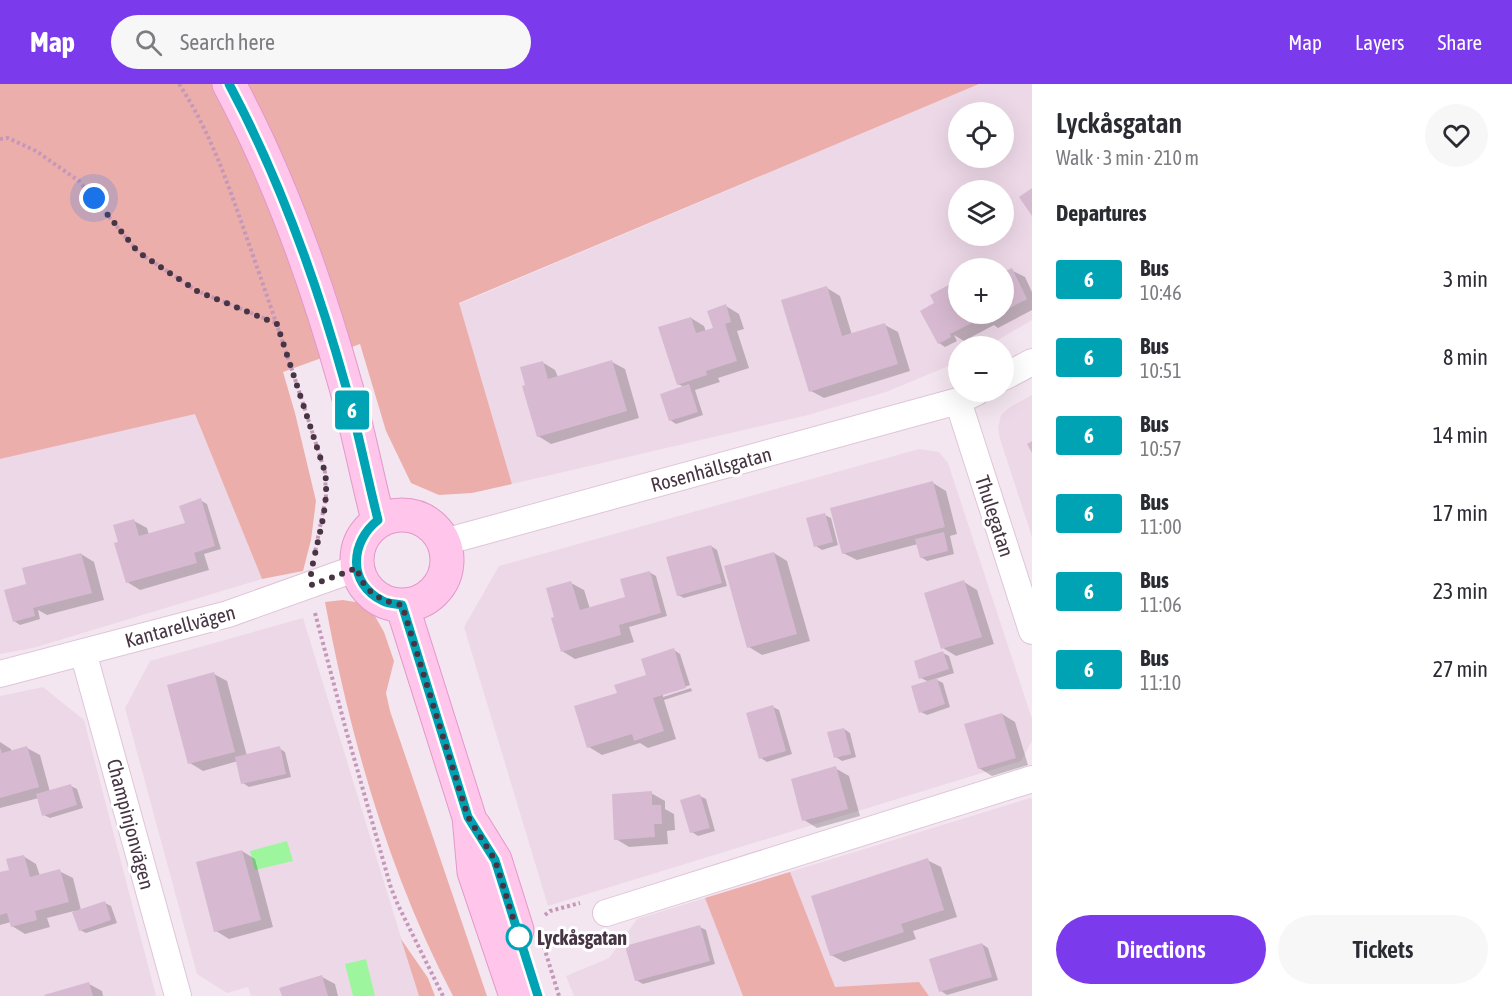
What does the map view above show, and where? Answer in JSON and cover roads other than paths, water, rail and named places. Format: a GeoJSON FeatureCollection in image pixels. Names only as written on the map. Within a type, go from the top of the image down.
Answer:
{"type":"FeatureCollection","features":[{"type":"Feature","properties":{"kind":"street"},"geometry":{"type":"LineString","coordinates":[[229,84],[274,180],[305,258],[346,387],[378,520]]}},
{"type":"Feature","properties":{"kind":"street"},"geometry":{"type":"LineString","coordinates":[[1014,372],[1032,362]]}},
{"type":"Feature","properties":{"kind":"street","name":"Rosenhällsgatan"},"geometry":{"type":"LineString","coordinates":[[444,542],[948,401]]}},
{"type":"Feature","properties":{"kind":"street","name":"Thulegatan"},"geometry":{"type":"LineString","coordinates":[[969,402],[1032,631]]}},
{"type":"Feature","properties":{"kind":"street"},"geometry":{"type":"LineString","coordinates":[[402,514],[419,517],[434,527],[444,542],[447,559],[440,585],[419,602],[402,605],[384,602],[369,592],[359,577],[356,560],[359,542],[369,527],[378,520],[402,514]]}},
{"type":"Feature","properties":{"kind":"street","name":"Kantarellvägen"},"geometry":{"type":"LineString","coordinates":[[0,674],[228,614],[357,568]]}},
{"type":"Feature","properties":{"kind":"street"},"geometry":{"type":"LineString","coordinates":[[402,605],[468,817],[474,872],[516,996]]}},
{"type":"Feature","properties":{"kind":"street","name":"Champinjonvägen"},"geometry":{"type":"LineString","coordinates":[[83,652],[178,996]]}},
{"type":"Feature","properties":{"kind":"street"},"geometry":{"type":"LineString","coordinates":[[606,913],[1032,779]]}},
{"type":"Feature","properties":{"kind":"street"},"geometry":{"type":"LineString","coordinates":[[468,817],[495,860],[538,996]]}},
{"type":"Feature","properties":{"kind":"place","name":"Lyckåsgatan"},"geometry":{"type":"Point","coordinates":[519,937]}}]}
